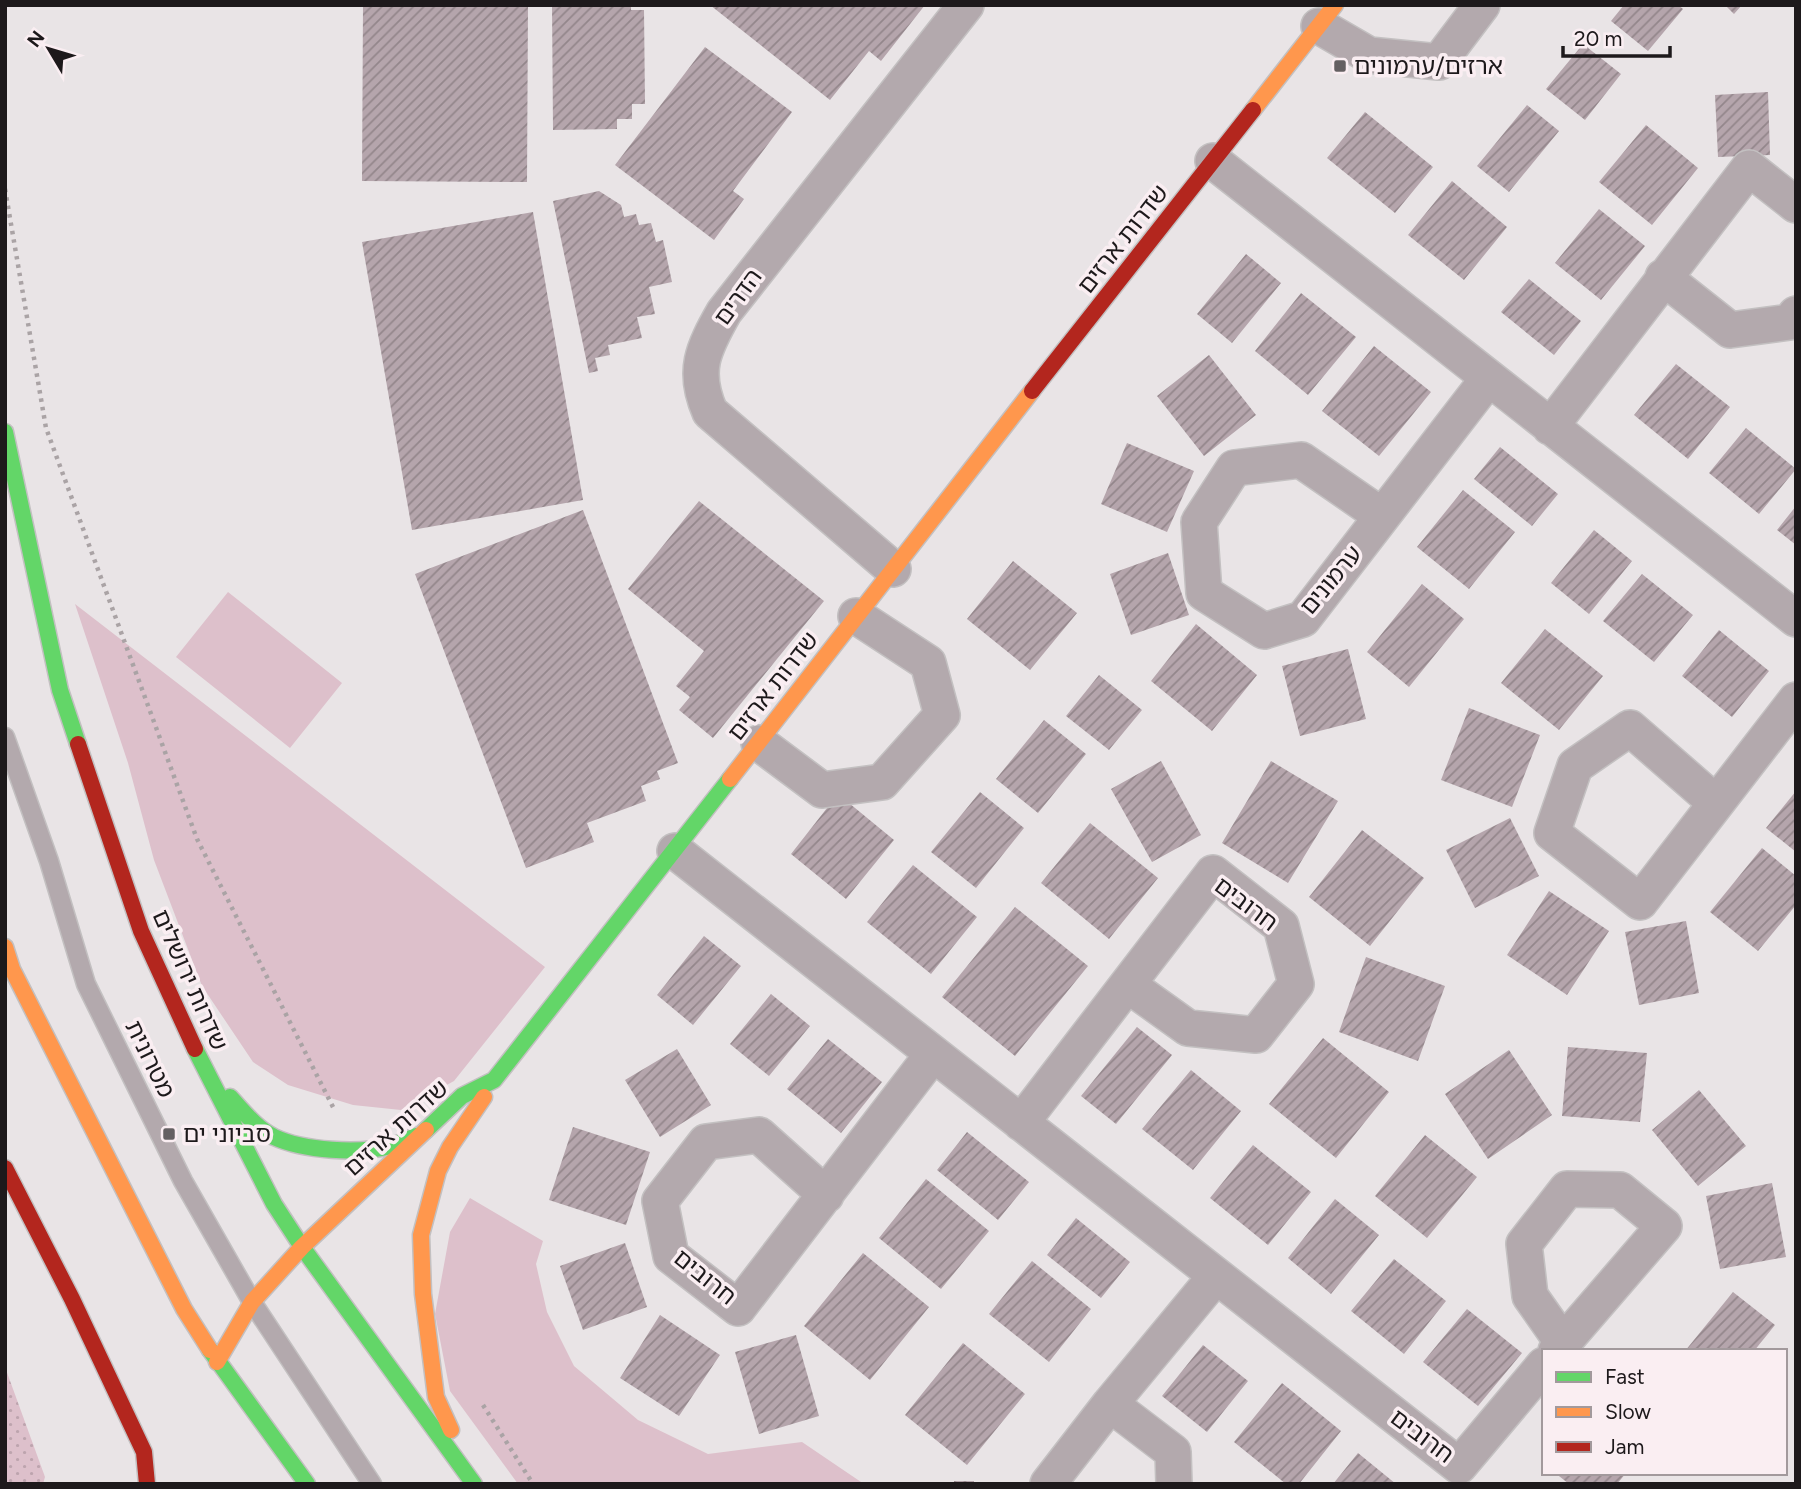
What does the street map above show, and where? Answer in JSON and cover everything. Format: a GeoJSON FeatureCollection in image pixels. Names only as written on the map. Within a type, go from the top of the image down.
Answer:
{"type":"FeatureCollection","features":[{"type":"Feature","properties":{"kind":"main road","name":"שדרות ארזים"},"geometry":{"type":"LineString","coordinates":[[217,1362],[253,1302],[302,1247],[462,1096],[494,1080],[1327,16]]}},
{"type":"Feature","properties":{"kind":"main road","name":"שדרות ירושלים"},"geometry":{"type":"LineString","coordinates":[[5,432],[60,690],[141,931],[203,1066],[274,1204],[302,1247],[475,1484]]}},
{"type":"Feature","properties":{"kind":"main road"},"geometry":{"type":"LineString","coordinates":[[5,947],[12,969],[184,1309],[217,1362],[305,1483]]}},
{"type":"Feature","properties":{"kind":"main road"},"geometry":{"type":"LineString","coordinates":[[203,1066],[250,1119],[273,1136],[303,1146],[354,1149],[391,1147],[425,1132]]}},
{"type":"Feature","properties":{"kind":"main road"},"geometry":{"type":"LineString","coordinates":[[475,1484],[436,1397],[423,1294],[421,1234],[438,1171],[450,1147],[477,1111],[494,1080]]}},
{"type":"Feature","properties":{"kind":"main road"},"geometry":{"type":"LineString","coordinates":[[5,1168],[72,1299],[144,1452],[147,1484]]}},
{"type":"Feature","properties":{"kind":"street","name":"הדרים"},"geometry":{"type":"LineString","coordinates":[[893,569],[710,412],[701,393],[700,364],[709,338],[724,312],[966,5]]}},
{"type":"Feature","properties":{"kind":"street"},"geometry":{"type":"LineString","coordinates":[[1327,16],[1369,55],[1438,62],[1482,5]]}},
{"type":"Feature","properties":{"kind":"street"},"geometry":{"type":"LineString","coordinates":[[1213,161],[1796,620]]}},
{"type":"Feature","properties":{"kind":"street"},"geometry":{"type":"LineString","coordinates":[[1550,427],[1749,168],[1796,205]]}},
{"type":"Feature","properties":{"kind":"street"},"geometry":{"type":"LineString","coordinates":[[1663,277],[1730,330],[1790,322],[1796,314]]}},
{"type":"Feature","properties":{"kind":"street","name":"ערמונים"},"geometry":{"type":"LineString","coordinates":[[1382,516],[1301,460],[1234,468],[1199,522],[1204,593],[1265,631],[1303,618],[1382,516],[1488,379]]}},
{"type":"Feature","properties":{"kind":"street"},"geometry":{"type":"LineString","coordinates":[[758,743],[822,790],[882,782],[942,715],[928,663],[856,617]]}},
{"type":"Feature","properties":{"kind":"street"},"geometry":{"type":"LineString","coordinates":[[1716,803],[1630,728],[1575,766],[1552,833],[1640,901],[1796,700]]}},
{"type":"Feature","properties":{"kind":"street","name":"חרובים"},"geometry":{"type":"LineString","coordinates":[[675,851],[1459,1466],[1542,1367]]}},
{"type":"Feature","properties":{"kind":"street","name":"חרובים"},"geometry":{"type":"LineString","coordinates":[[1021,1123],[1213,873],[1281,926],[1296,984],[1256,1035],[1188,1028],[1128,985]]}},
{"type":"Feature","properties":{"kind":"street","name":"חרובים"},"geometry":{"type":"LineString","coordinates":[[826,1195],[759,1135],[706,1142],[660,1201],[671,1256],[737,1308],[826,1195],[933,1054]]}},
{"type":"Feature","properties":{"kind":"street","name":"חרובים"},"geometry":{"type":"LineString","coordinates":[[1552,1349],[1530,1296],[1524,1244],[1567,1189],[1620,1190],[1664,1226],[1557,1349]]}},
{"type":"Feature","properties":{"kind":"street"},"geometry":{"type":"LineString","coordinates":[[1048,1484],[1216,1276]]}},
{"type":"Feature","properties":{"kind":"street"},"geometry":{"type":"LineString","coordinates":[[1110,1404],[1173,1452],[1174,1484]]}},
{"type":"Feature","properties":{"kind":"lane","name":"מטרונית"},"geometry":{"type":"LineString","coordinates":[[5,737],[49,861],[86,984],[183,1181],[253,1302],[372,1484]]}},
{"type":"Feature","properties":{"kind":"path"},"geometry":{"type":"LineString","coordinates":[[5,189],[46,428],[137,680],[197,839],[354,1149]]}},
{"type":"Feature","properties":{"kind":"shaded area"},"geometry":{"type":"Polygon","coordinates":[[[228,592],[342,683],[290,748],[176,657],[228,592]]]}},
{"type":"Feature","properties":{"kind":"shaded area"},"geometry":{"type":"Polygon","coordinates":[[[75,604],[545,967],[454,1081],[401,1110],[353,1105],[288,1085],[253,1062],[202,986],[154,860],[128,763],[75,604]]]}},
{"type":"Feature","properties":{"kind":"shaded area"},"geometry":{"type":"Polygon","coordinates":[[[470,1198],[543,1241],[536,1264],[547,1312],[574,1366],[638,1420],[708,1454],[802,1442],[864,1484],[518,1484],[450,1391],[435,1314],[450,1232],[470,1198]]]}},
{"type":"Feature","properties":{"kind":"shaded area"},"geometry":{"type":"Polygon","coordinates":[[[5,1367],[45,1477],[43,1484],[5,1484],[5,1367]]]}},
{"type":"Feature","properties":{"kind":"building"},"geometry":{"type":"Polygon","coordinates":[[[363,5],[528,5],[527,182],[362,181],[363,5]]]}},
{"type":"Feature","properties":{"kind":"building"},"geometry":{"type":"Polygon","coordinates":[[[552,5],[631,5],[631,10],[644,10],[645,104],[632,104],[632,119],[617,119],[617,129],[553,130],[552,5]]]}},
{"type":"Feature","properties":{"kind":"building"},"geometry":{"type":"Polygon","coordinates":[[[710,5],[925,5],[881,61],[869,51],[830,100],[710,5]]]}},
{"type":"Feature","properties":{"kind":"building"},"geometry":{"type":"Polygon","coordinates":[[[1624,5],[1678,5],[1683,9],[1648,51],[1611,21],[1624,5]]]}},
{"type":"Feature","properties":{"kind":"building"},"geometry":{"type":"Polygon","coordinates":[[[1725,5],[1742,5],[1734,14],[1725,5]]]}},
{"type":"Feature","properties":{"kind":"building"},"geometry":{"type":"Polygon","coordinates":[[[1583,44],[1621,74],[1585,120],[1546,89],[1583,44]]]}},
{"type":"Feature","properties":{"kind":"building"},"geometry":{"type":"Polygon","coordinates":[[[705,47],[792,112],[733,191],[744,199],[714,240],[615,165],[705,47]]]}},
{"type":"Feature","properties":{"kind":"building"},"geometry":{"type":"Polygon","coordinates":[[[1768,92],[1770,155],[1718,157],[1715,95],[1768,92]]]}},
{"type":"Feature","properties":{"kind":"building"},"geometry":{"type":"Polygon","coordinates":[[[1527,105],[1559,131],[1509,192],[1477,166],[1527,105]]]}},
{"type":"Feature","properties":{"kind":"building"},"geometry":{"type":"Polygon","coordinates":[[[1365,112],[1433,167],[1395,213],[1327,158],[1365,112]]]}},
{"type":"Feature","properties":{"kind":"building"},"geometry":{"type":"Polygon","coordinates":[[[1646,125],[1698,168],[1652,225],[1599,182],[1646,125]]]}},
{"type":"Feature","properties":{"kind":"building"},"geometry":{"type":"Polygon","coordinates":[[[1452,181],[1507,227],[1464,280],[1408,235],[1452,181]]]}},
{"type":"Feature","properties":{"kind":"building"},"geometry":{"type":"Polygon","coordinates":[[[599,191],[621,205],[624,217],[636,214],[639,225],[651,223],[656,242],[663,240],[672,282],[649,287],[655,314],[637,317],[642,338],[608,345],[610,355],[595,358],[598,371],[589,373],[553,201],[599,191]]]}},
{"type":"Feature","properties":{"kind":"building"},"geometry":{"type":"Polygon","coordinates":[[[1599,209],[1645,246],[1601,300],[1555,263],[1599,209]]]}},
{"type":"Feature","properties":{"kind":"building"},"geometry":{"type":"Polygon","coordinates":[[[533,212],[583,500],[412,530],[362,242],[533,212]]]}},
{"type":"Feature","properties":{"kind":"building"},"geometry":{"type":"Polygon","coordinates":[[[1246,254],[1281,283],[1232,343],[1197,314],[1246,254]]]}},
{"type":"Feature","properties":{"kind":"building"},"geometry":{"type":"Polygon","coordinates":[[[1529,279],[1581,321],[1554,355],[1501,312],[1529,279]]]}},
{"type":"Feature","properties":{"kind":"building"},"geometry":{"type":"Polygon","coordinates":[[[1301,293],[1356,337],[1308,395],[1255,351],[1301,293]]]}},
{"type":"Feature","properties":{"kind":"building"},"geometry":{"type":"Polygon","coordinates":[[[1374,346],[1431,392],[1379,456],[1322,411],[1374,346]]]}},
{"type":"Feature","properties":{"kind":"building"},"geometry":{"type":"Polygon","coordinates":[[[1209,355],[1256,415],[1204,456],[1157,396],[1209,355]]]}},
{"type":"Feature","properties":{"kind":"building"},"geometry":{"type":"Polygon","coordinates":[[[1676,364],[1730,407],[1688,459],[1634,415],[1676,364]]]}},
{"type":"Feature","properties":{"kind":"building"},"geometry":{"type":"Polygon","coordinates":[[[1746,428],[1796,469],[1759,514],[1709,473],[1746,428]]]}},
{"type":"Feature","properties":{"kind":"building"},"geometry":{"type":"Polygon","coordinates":[[[1127,443],[1194,471],[1167,532],[1101,504],[1127,443]]]}},
{"type":"Feature","properties":{"kind":"building"},"geometry":{"type":"Polygon","coordinates":[[[1500,447],[1558,494],[1532,526],[1474,479],[1500,447]]]}},
{"type":"Feature","properties":{"kind":"building"},"geometry":{"type":"Polygon","coordinates":[[[1463,490],[1515,532],[1469,589],[1417,547],[1463,490]]]}},
{"type":"Feature","properties":{"kind":"building"},"geometry":{"type":"Polygon","coordinates":[[[699,501],[824,601],[713,738],[679,710],[690,697],[676,686],[704,651],[628,589],[699,501]]]}},
{"type":"Feature","properties":{"kind":"building"},"geometry":{"type":"Polygon","coordinates":[[[1796,506],[1796,545],[1777,530],[1796,506]]]}},
{"type":"Feature","properties":{"kind":"building"},"geometry":{"type":"Polygon","coordinates":[[[583,510],[678,763],[657,771],[660,779],[641,786],[646,801],[587,823],[594,842],[526,868],[415,574],[583,510]]]}},
{"type":"Feature","properties":{"kind":"building"},"geometry":{"type":"Polygon","coordinates":[[[1594,530],[1632,561],[1589,614],[1551,583],[1594,530]]]}},
{"type":"Feature","properties":{"kind":"building"},"geometry":{"type":"Polygon","coordinates":[[[1168,553],[1189,615],[1131,635],[1110,574],[1168,553]]]}},
{"type":"Feature","properties":{"kind":"building"},"geometry":{"type":"Polygon","coordinates":[[[1013,561],[1077,613],[1030,670],[967,619],[1013,561]]]}},
{"type":"Feature","properties":{"kind":"building"},"geometry":{"type":"Polygon","coordinates":[[[1642,574],[1693,615],[1654,662],[1603,621],[1642,574]]]}},
{"type":"Feature","properties":{"kind":"building"},"geometry":{"type":"Polygon","coordinates":[[[1422,584],[1464,619],[1409,687],[1367,652],[1422,584]]]}},
{"type":"Feature","properties":{"kind":"building"},"geometry":{"type":"Polygon","coordinates":[[[1196,624],[1257,675],[1212,731],[1151,681],[1196,624]]]}},
{"type":"Feature","properties":{"kind":"building"},"geometry":{"type":"Polygon","coordinates":[[[1545,629],[1603,676],[1559,730],[1501,683],[1545,629]]]}},
{"type":"Feature","properties":{"kind":"building"},"geometry":{"type":"Polygon","coordinates":[[[1719,630],[1769,671],[1732,717],[1682,676],[1719,630]]]}},
{"type":"Feature","properties":{"kind":"building"},"geometry":{"type":"Polygon","coordinates":[[[1348,649],[1366,719],[1300,736],[1282,666],[1348,649]]]}},
{"type":"Feature","properties":{"kind":"building"},"geometry":{"type":"Polygon","coordinates":[[[1099,675],[1142,710],[1109,750],[1066,716],[1099,675]]]}},
{"type":"Feature","properties":{"kind":"building"},"geometry":{"type":"Polygon","coordinates":[[[1469,708],[1540,735],[1512,807],[1441,780],[1469,708]]]}},
{"type":"Feature","properties":{"kind":"building"},"geometry":{"type":"Polygon","coordinates":[[[1044,720],[1086,754],[1038,813],[996,779],[1044,720]]]}},
{"type":"Feature","properties":{"kind":"building"},"geometry":{"type":"Polygon","coordinates":[[[1161,761],[1201,835],[1152,862],[1111,789],[1161,761]]]}},
{"type":"Feature","properties":{"kind":"building"},"geometry":{"type":"Polygon","coordinates":[[[1271,761],[1338,801],[1288,883],[1222,843],[1271,761]]]}},
{"type":"Feature","properties":{"kind":"building"},"geometry":{"type":"Polygon","coordinates":[[[1796,791],[1796,852],[1766,828],[1796,791]]]}},
{"type":"Feature","properties":{"kind":"building"},"geometry":{"type":"Polygon","coordinates":[[[980,792],[1024,828],[976,888],[931,852],[980,792]]]}},
{"type":"Feature","properties":{"kind":"building"},"geometry":{"type":"Polygon","coordinates":[[[838,794],[894,840],[846,899],[791,854],[838,794]]]}},
{"type":"Feature","properties":{"kind":"building"},"geometry":{"type":"Polygon","coordinates":[[[1510,818],[1539,876],[1475,908],[1446,850],[1510,818]]]}},
{"type":"Feature","properties":{"kind":"building"},"geometry":{"type":"Polygon","coordinates":[[[1090,823],[1158,878],[1109,939],[1041,883],[1090,823]]]}},
{"type":"Feature","properties":{"kind":"building"},"geometry":{"type":"Polygon","coordinates":[[[1362,830],[1424,878],[1370,946],[1309,897],[1362,830]]]}},
{"type":"Feature","properties":{"kind":"building"},"geometry":{"type":"Polygon","coordinates":[[[1762,848],[1796,876],[1796,905],[1758,951],[1710,912],[1762,848]]]}},
{"type":"Feature","properties":{"kind":"building"},"geometry":{"type":"Polygon","coordinates":[[[913,865],[977,917],[931,974],[867,922],[913,865]]]}},
{"type":"Feature","properties":{"kind":"building"},"geometry":{"type":"Polygon","coordinates":[[[1549,891],[1609,931],[1567,995],[1507,955],[1549,891]]]}},
{"type":"Feature","properties":{"kind":"building"},"geometry":{"type":"Polygon","coordinates":[[[1015,907],[1088,966],[1015,1056],[942,997],[1015,907]]]}},
{"type":"Feature","properties":{"kind":"building"},"geometry":{"type":"Polygon","coordinates":[[[1686,921],[1699,993],[1639,1005],[1625,932],[1686,921]]]}},
{"type":"Feature","properties":{"kind":"building"},"geometry":{"type":"Polygon","coordinates":[[[704,936],[741,966],[693,1025],[657,995],[704,936]]]}},
{"type":"Feature","properties":{"kind":"building"},"geometry":{"type":"Polygon","coordinates":[[[1366,957],[1445,986],[1418,1061],[1339,1032],[1366,957]]]}},
{"type":"Feature","properties":{"kind":"building"},"geometry":{"type":"Polygon","coordinates":[[[771,994],[810,1026],[769,1076],[730,1044],[771,994]]]}},
{"type":"Feature","properties":{"kind":"building"},"geometry":{"type":"Polygon","coordinates":[[[1137,1027],[1172,1055],[1116,1124],[1081,1096],[1137,1027]]]}},
{"type":"Feature","properties":{"kind":"building"},"geometry":{"type":"Polygon","coordinates":[[[1323,1038],[1389,1092],[1336,1158],[1269,1104],[1323,1038]]]}},
{"type":"Feature","properties":{"kind":"building"},"geometry":{"type":"Polygon","coordinates":[[[828,1039],[882,1082],[841,1133],[787,1089],[828,1039]]]}},
{"type":"Feature","properties":{"kind":"building"},"geometry":{"type":"Polygon","coordinates":[[[1568,1047],[1647,1053],[1640,1122],[1562,1116],[1568,1047]]]}},
{"type":"Feature","properties":{"kind":"building"},"geometry":{"type":"Polygon","coordinates":[[[677,1049],[711,1105],[660,1137],[625,1080],[677,1049]]]}},
{"type":"Feature","properties":{"kind":"building"},"geometry":{"type":"Polygon","coordinates":[[[1509,1050],[1552,1115],[1488,1159],[1445,1094],[1509,1050]]]}},
{"type":"Feature","properties":{"kind":"building"},"geometry":{"type":"Polygon","coordinates":[[[1191,1070],[1241,1111],[1193,1170],[1142,1129],[1191,1070]]]}},
{"type":"Feature","properties":{"kind":"building"},"geometry":{"type":"Polygon","coordinates":[[[1699,1090],[1746,1146],[1698,1186],[1652,1130],[1699,1090]]]}},
{"type":"Feature","properties":{"kind":"building"},"geometry":{"type":"Polygon","coordinates":[[[573,1127],[650,1152],[626,1225],[549,1200],[573,1127]]]}},
{"type":"Feature","properties":{"kind":"building"},"geometry":{"type":"Polygon","coordinates":[[[967,1132],[1029,1182],[998,1220],[937,1170],[967,1132]]]}},
{"type":"Feature","properties":{"kind":"building"},"geometry":{"type":"Polygon","coordinates":[[[1425,1135],[1477,1177],[1427,1238],[1375,1196],[1425,1135]]]}},
{"type":"Feature","properties":{"kind":"building"},"geometry":{"type":"Polygon","coordinates":[[[1253,1145],[1311,1192],[1268,1245],[1210,1198],[1253,1145]]]}},
{"type":"Feature","properties":{"kind":"building"},"geometry":{"type":"Polygon","coordinates":[[[926,1179],[989,1231],[941,1289],[879,1238],[926,1179]]]}},
{"type":"Feature","properties":{"kind":"building"},"geometry":{"type":"Polygon","coordinates":[[[1772,1183],[1786,1257],[1720,1269],[1706,1196],[1772,1183]]]}},
{"type":"Feature","properties":{"kind":"building"},"geometry":{"type":"Polygon","coordinates":[[[1335,1199],[1379,1235],[1331,1294],[1288,1258],[1335,1199]]]}},
{"type":"Feature","properties":{"kind":"building"},"geometry":{"type":"Polygon","coordinates":[[[1076,1218],[1130,1262],[1101,1298],[1047,1255],[1076,1218]]]}},
{"type":"Feature","properties":{"kind":"building"},"geometry":{"type":"Polygon","coordinates":[[[625,1243],[647,1307],[583,1330],[560,1266],[625,1243]]]}},
{"type":"Feature","properties":{"kind":"building"},"geometry":{"type":"Polygon","coordinates":[[[863,1253],[929,1307],[870,1380],[804,1326],[863,1253]]]}},
{"type":"Feature","properties":{"kind":"building"},"geometry":{"type":"Polygon","coordinates":[[[1394,1259],[1446,1301],[1404,1354],[1351,1311],[1394,1259]]]}},
{"type":"Feature","properties":{"kind":"building"},"geometry":{"type":"Polygon","coordinates":[[[1032,1261],[1091,1309],[1049,1362],[989,1314],[1032,1261]]]}},
{"type":"Feature","properties":{"kind":"building"},"geometry":{"type":"Polygon","coordinates":[[[1733,1292],[1775,1325],[1756,1349],[1687,1349],[1733,1292]]]}},
{"type":"Feature","properties":{"kind":"building"},"geometry":{"type":"Polygon","coordinates":[[[1467,1309],[1522,1353],[1478,1406],[1423,1362],[1467,1309]]]}},
{"type":"Feature","properties":{"kind":"building"},"geometry":{"type":"Polygon","coordinates":[[[660,1315],[720,1355],[679,1416],[620,1378],[660,1315]]]}},
{"type":"Feature","properties":{"kind":"building"},"geometry":{"type":"Polygon","coordinates":[[[796,1335],[819,1416],[759,1434],[735,1352],[796,1335]]]}},
{"type":"Feature","properties":{"kind":"building"},"geometry":{"type":"Polygon","coordinates":[[[963,1343],[1025,1394],[967,1465],[905,1415],[963,1343]]]}},
{"type":"Feature","properties":{"kind":"building"},"geometry":{"type":"Polygon","coordinates":[[[1203,1345],[1248,1381],[1207,1432],[1162,1396],[1203,1345]]]}},
{"type":"Feature","properties":{"kind":"building"},"geometry":{"type":"Polygon","coordinates":[[[1282,1383],[1341,1431],[1299,1484],[1286,1484],[1234,1442],[1282,1383]]]}},
{"type":"Feature","properties":{"kind":"building"},"geometry":{"type":"Polygon","coordinates":[[[1358,1453],[1396,1484],[1333,1484],[1358,1453]]]}},
{"type":"Feature","properties":{"kind":"building"},"geometry":{"type":"Polygon","coordinates":[[[1624,1475],[1617,1484],[1569,1484],[1559,1476],[1624,1475]]]}},
{"type":"Feature","properties":{"kind":"building"},"geometry":{"type":"Polygon","coordinates":[[[954,1481],[974,1481],[974,1484],[954,1484],[954,1481]]]}},
{"type":"Feature","properties":{"kind":"traffic: fast"},"geometry":{"type":"LineString","coordinates":[[5,432],[60,690],[78,744]]}},
{"type":"Feature","properties":{"kind":"traffic: fast"},"geometry":{"type":"LineString","coordinates":[[426,1130],[462,1096],[494,1080],[730,779]]}},
{"type":"Feature","properties":{"kind":"traffic: fast"},"geometry":{"type":"LineString","coordinates":[[195,1049],[274,1204],[302,1247],[474,1484]]}},
{"type":"Feature","properties":{"kind":"traffic: fast"},"geometry":{"type":"LineString","coordinates":[[230,1097],[261,1129],[286,1142],[300,1145],[332,1150],[363,1150],[394,1145],[416,1136]]}},
{"type":"Feature","properties":{"kind":"traffic: fast"},"geometry":{"type":"LineString","coordinates":[[210,1350],[307,1484]]}},
{"type":"Feature","properties":{"kind":"traffic: slow"},"geometry":{"type":"LineString","coordinates":[[1253,110],[1335,5]]}},
{"type":"Feature","properties":{"kind":"traffic: slow"},"geometry":{"type":"LineString","coordinates":[[730,779],[1032,391]]}},
{"type":"Feature","properties":{"kind":"traffic: slow"},"geometry":{"type":"LineString","coordinates":[[5,947],[12,969],[184,1309],[210,1350]]}},
{"type":"Feature","properties":{"kind":"traffic: slow"},"geometry":{"type":"LineString","coordinates":[[451,1430],[436,1397],[423,1294],[421,1235],[438,1171],[450,1147],[484,1097]]}},
{"type":"Feature","properties":{"kind":"traffic: slow"},"geometry":{"type":"LineString","coordinates":[[217,1362],[252,1302],[302,1247],[426,1130]]}},
{"type":"Feature","properties":{"kind":"traffic: jam"},"geometry":{"type":"LineString","coordinates":[[1032,391],[1253,110]]}},
{"type":"Feature","properties":{"kind":"traffic: jam"},"geometry":{"type":"LineString","coordinates":[[78,744],[141,931],[195,1049]]}},
{"type":"Feature","properties":{"kind":"traffic: jam"},"geometry":{"type":"LineString","coordinates":[[5,1168],[72,1299],[144,1452],[147,1484]]}},
{"type":"Feature","properties":{"kind":"place","name":"ארזים/ערמונים"},"geometry":{"type":"Point","coordinates":[1340,66]}},
{"type":"Feature","properties":{"kind":"place","name":"סביוני ים"},"geometry":{"type":"Point","coordinates":[169,1134]}}]}
